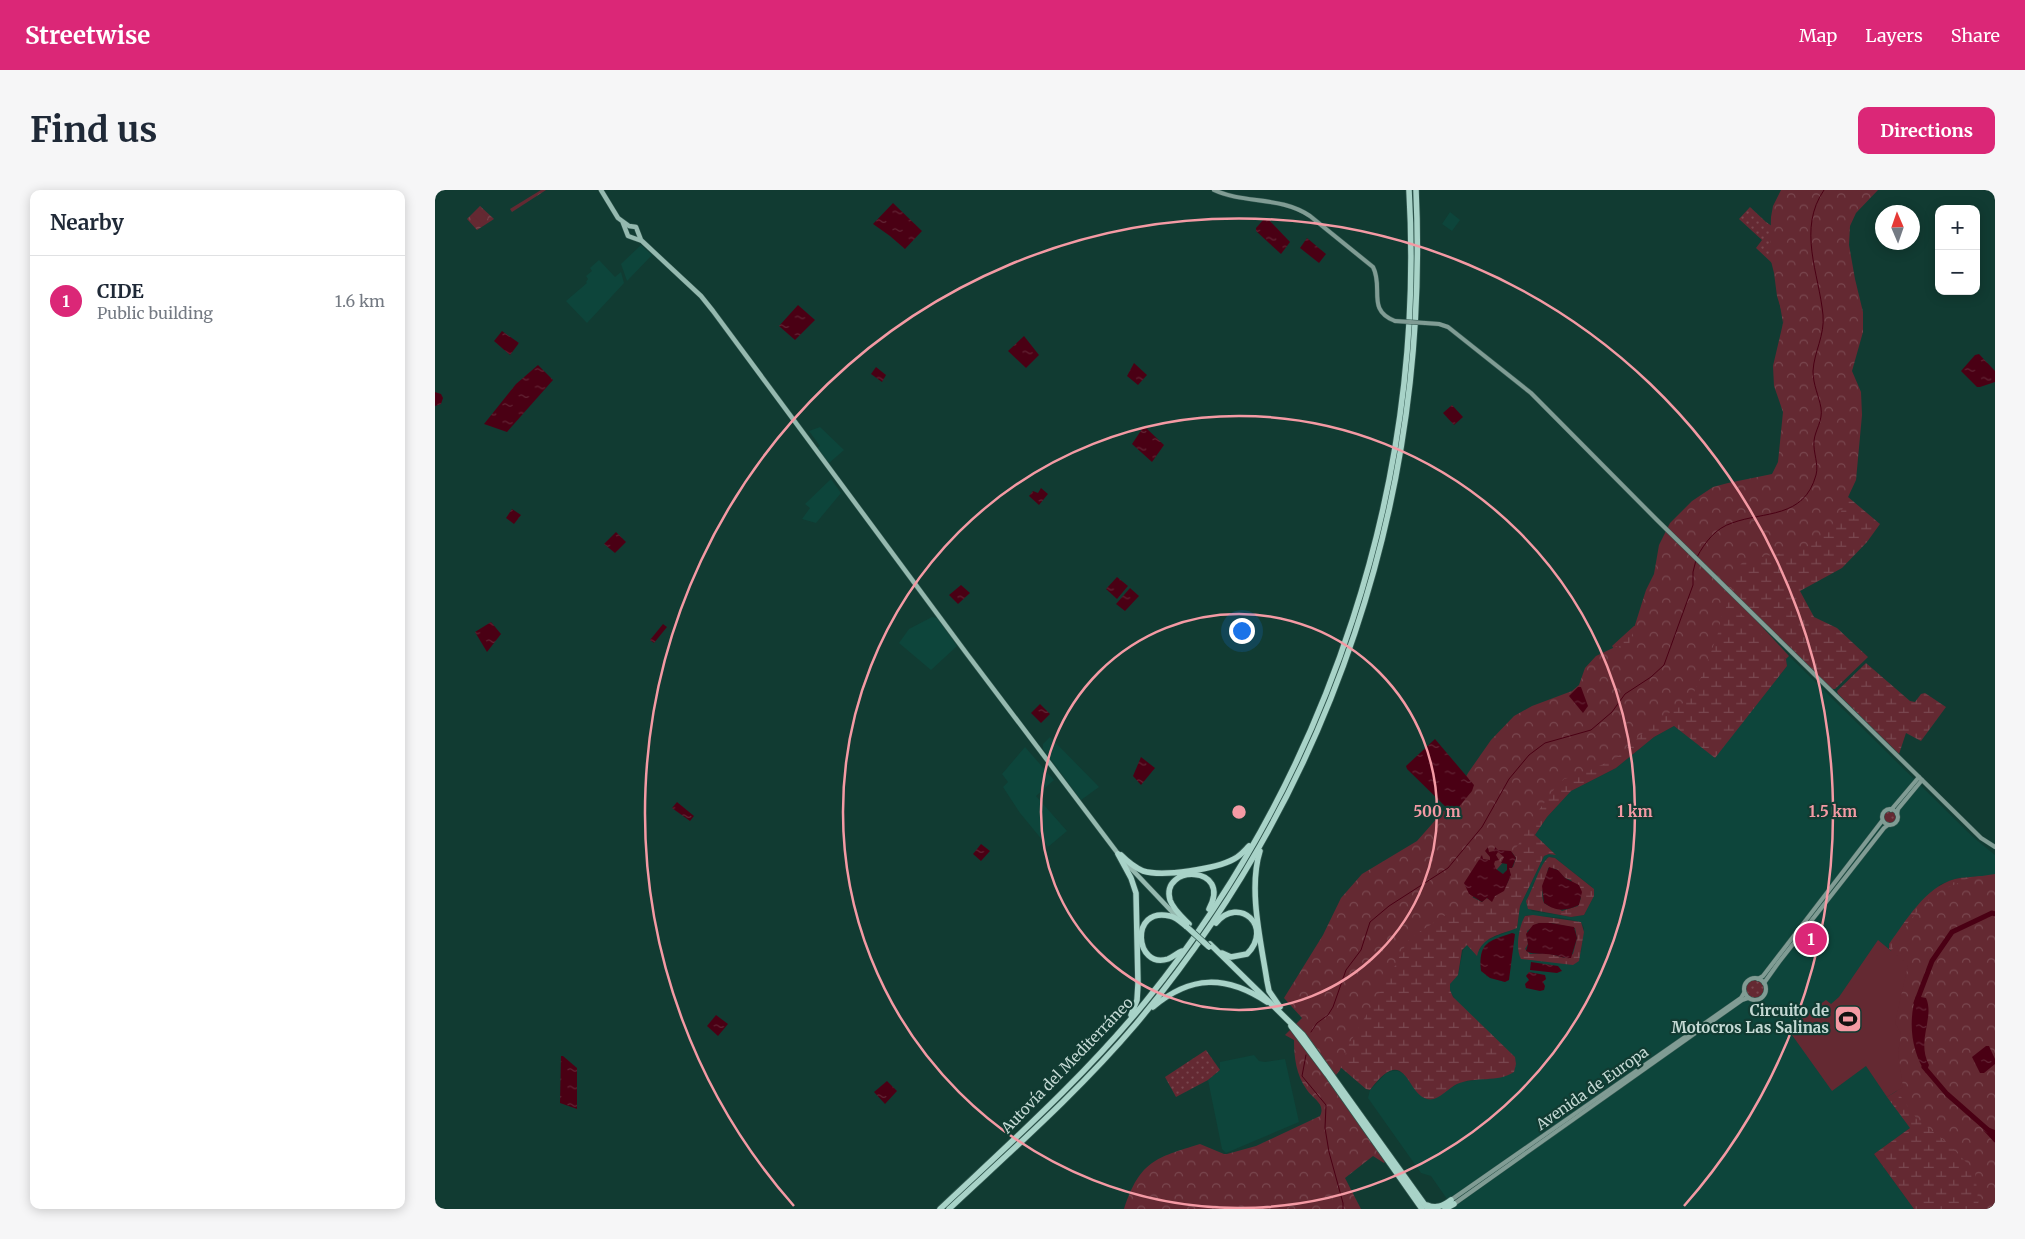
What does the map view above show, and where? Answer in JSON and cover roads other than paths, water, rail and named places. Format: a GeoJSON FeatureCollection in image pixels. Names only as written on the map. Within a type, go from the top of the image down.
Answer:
{"type":"FeatureCollection","features":[{"type":"Feature","properties":{"kind":"highway","name":"Autovía del Mediterráneo"},"geometry":{"type":"LineString","coordinates":[[940,1209],[1025,1129],[1104,1049],[1147,1000],[1212,911],[1260,834],[1295,764],[1325,698],[1349,632],[1369,566],[1388,486],[1401,405],[1409,329],[1411,261],[1409,190]]}},
{"type":"Feature","properties":{"kind":"highway","name":"Autovía del Mediterráneo"},"geometry":{"type":"LineString","coordinates":[[949,1209],[1038,1126],[1106,1058],[1161,993],[1197,944],[1265,838],[1308,753],[1339,679],[1367,598],[1385,531],[1400,458],[1412,369],[1418,259],[1416,190]]}},
{"type":"Feature","properties":{"kind":"highway"},"geometry":{"type":"LineString","coordinates":[[1104,1049],[1182,950],[1205,916],[1249,846],[1295,764]]}},
{"type":"Feature","properties":{"kind":"highway"},"geometry":{"type":"LineString","coordinates":[[1265,838],[1256,864],[1256,875],[1257,913],[1269,991],[1325,1063],[1428,1209]]}},
{"type":"Feature","properties":{"kind":"highway"},"geometry":{"type":"LineString","coordinates":[[1119,854],[1137,868],[1168,874],[1224,864],[1239,856],[1249,846]]}},
{"type":"Feature","properties":{"kind":"highway"},"geometry":{"type":"LineString","coordinates":[[1119,854],[1136,893],[1138,992],[1131,1015]]}},
{"type":"Feature","properties":{"kind":"highway"},"geometry":{"type":"LineString","coordinates":[[1205,916],[1214,896],[1212,884],[1207,878],[1197,874],[1183,875],[1174,882],[1169,895],[1173,907],[1187,925],[1292,1022]]}},
{"type":"Feature","properties":{"kind":"highway"},"geometry":{"type":"LineString","coordinates":[[1106,1058],[1152,1008],[1205,936],[1225,914],[1237,912],[1245,914],[1256,926],[1256,941],[1247,954],[1231,957],[1224,955],[1209,945]]}},
{"type":"Feature","properties":{"kind":"highway"},"geometry":{"type":"LineString","coordinates":[[1182,950],[1170,959],[1155,959],[1146,952],[1141,932],[1147,921],[1159,916],[1171,916],[1187,925]]}},
{"type":"Feature","properties":{"kind":"highway"},"geometry":{"type":"LineString","coordinates":[[1209,945],[1290,1025],[1327,1074],[1422,1209]]}},
{"type":"Feature","properties":{"kind":"highway"},"geometry":{"type":"LineString","coordinates":[[1152,1008],[1176,990],[1203,982],[1235,985],[1246,989],[1267,1002]]}},
{"type":"Feature","properties":{"kind":"highway"},"geometry":{"type":"LineString","coordinates":[[1419,1196],[1427,1205],[1435,1208],[1440,1208],[1453,1202]]}},
{"type":"Feature","properties":{"kind":"highway"},"geometry":{"type":"LineString","coordinates":[[1445,1209],[1453,1202]]}},
{"type":"Feature","properties":{"kind":"main road"},"geometry":{"type":"LineString","coordinates":[[601,190],[615,214],[627,228],[628,236],[635,236],[642,242],[701,296],[713,310],[1101,832],[1119,854],[1187,925]]}},
{"type":"Feature","properties":{"kind":"main road"},"geometry":{"type":"LineString","coordinates":[[627,228],[636,227],[635,236]]}},
{"type":"Feature","properties":{"kind":"street"},"geometry":{"type":"LineString","coordinates":[[1214,190],[1301,209],[1373,267],[1377,278],[1378,305],[1384,315],[1395,321],[1439,324],[1448,327],[1531,393],[1692,555],[1920,779],[1981,838],[1995,847]]}},
{"type":"Feature","properties":{"kind":"street"},"geometry":{"type":"LineString","coordinates":[[1758,979],[1763,976],[1882,821],[1883,813],[1891,810],[1920,779]]}},
{"type":"Feature","properties":{"kind":"street"},"geometry":{"type":"LineString","coordinates":[[1764,983],[1752,978],[1746,982],[1744,993],[1748,998],[1755,1000],[1762,998],[1765,992],[1764,983],[1781,958],[1884,828],[1896,822],[1898,809],[1920,779]]}},
{"type":"Feature","properties":{"kind":"street"},"geometry":{"type":"LineString","coordinates":[[1891,810],[1897,814]]}},
{"type":"Feature","properties":{"kind":"street"},"geometry":{"type":"LineString","coordinates":[[1882,821],[1888,825]]}},
{"type":"Feature","properties":{"kind":"street","name":"Avenida de Europa"},"geometry":{"type":"LineString","coordinates":[[1453,1202],[1741,998],[1744,993]]}},
{"type":"Feature","properties":{"kind":"street","name":"Avenida de Europa"},"geometry":{"type":"LineString","coordinates":[[1453,1202],[1742,1000],[1748,998]]}},
{"type":"Feature","properties":{"kind":"water"},"geometry":{"type":"Polygon","coordinates":[[[893,203],[922,231],[905,249],[873,224],[893,203]]]}},
{"type":"Feature","properties":{"kind":"water"},"geometry":{"type":"Polygon","coordinates":[[[1264,219],[1268,219],[1290,242],[1281,254],[1256,231],[1256,228],[1264,219]]]}},
{"type":"Feature","properties":{"kind":"water"},"geometry":{"type":"Polygon","coordinates":[[[1307,238],[1326,254],[1319,263],[1300,248],[1307,238]]]}},
{"type":"Feature","properties":{"kind":"water"},"geometry":{"type":"Polygon","coordinates":[[[798,305],[815,320],[795,340],[779,326],[798,305]]]}},
{"type":"Feature","properties":{"kind":"water"},"geometry":{"type":"Polygon","coordinates":[[[502,331],[519,343],[510,355],[494,341],[502,331]]]}},
{"type":"Feature","properties":{"kind":"water"},"geometry":{"type":"Polygon","coordinates":[[[1024,336],[1039,355],[1026,368],[1008,351],[1024,336]]]}},
{"type":"Feature","properties":{"kind":"water"},"geometry":{"type":"Polygon","coordinates":[[[1979,354],[1995,371],[1995,382],[1977,387],[1961,371],[1975,355],[1979,354]]]}},
{"type":"Feature","properties":{"kind":"water"},"geometry":{"type":"Polygon","coordinates":[[[1134,363],[1147,375],[1138,385],[1127,376],[1134,363]]]}},
{"type":"Feature","properties":{"kind":"water"},"geometry":{"type":"Polygon","coordinates":[[[538,365],[553,380],[507,432],[484,424],[516,384],[538,365]]]}},
{"type":"Feature","properties":{"kind":"water"},"geometry":{"type":"Polygon","coordinates":[[[876,367],[886,375],[882,382],[871,374],[876,367]]]}},
{"type":"Feature","properties":{"kind":"water"},"geometry":{"type":"Polygon","coordinates":[[[435,392],[441,394],[443,398],[441,404],[435,406],[435,392]]]}},
{"type":"Feature","properties":{"kind":"water"},"geometry":{"type":"Polygon","coordinates":[[[1452,405],[1463,417],[1454,425],[1443,413],[1452,405]]]}},
{"type":"Feature","properties":{"kind":"water"},"geometry":{"type":"Polygon","coordinates":[[[1144,426],[1164,445],[1152,462],[1132,444],[1144,426]]]}},
{"type":"Feature","properties":{"kind":"water"},"geometry":{"type":"Polygon","coordinates":[[[1041,488],[1048,494],[1039,505],[1029,496],[1033,491],[1038,493],[1041,488]]]}},
{"type":"Feature","properties":{"kind":"water"},"geometry":{"type":"Polygon","coordinates":[[[512,509],[521,515],[514,524],[506,518],[512,509]]]}},
{"type":"Feature","properties":{"kind":"water"},"geometry":{"type":"Polygon","coordinates":[[[616,532],[626,542],[615,553],[604,544],[616,532]]]}},
{"type":"Feature","properties":{"kind":"water"},"geometry":{"type":"Polygon","coordinates":[[[1117,577],[1128,586],[1117,599],[1106,589],[1117,577]]]}},
{"type":"Feature","properties":{"kind":"water"},"geometry":{"type":"Polygon","coordinates":[[[961,585],[970,593],[958,604],[949,595],[961,585]]]}},
{"type":"Feature","properties":{"kind":"water"},"geometry":{"type":"Polygon","coordinates":[[[1130,588],[1139,596],[1125,611],[1116,604],[1130,588]]]}},
{"type":"Feature","properties":{"kind":"water"},"geometry":{"type":"Polygon","coordinates":[[[491,622],[501,634],[487,652],[475,632],[491,622]]]}},
{"type":"Feature","properties":{"kind":"water"},"geometry":{"type":"Polygon","coordinates":[[[663,624],[667,627],[654,643],[650,640],[663,624]]]}},
{"type":"Feature","properties":{"kind":"water"},"geometry":{"type":"Polygon","coordinates":[[[1578,687],[1581,687],[1588,706],[1583,713],[1569,696],[1578,687]]]}},
{"type":"Feature","properties":{"kind":"water"},"geometry":{"type":"Polygon","coordinates":[[[1040,704],[1050,714],[1041,723],[1031,713],[1040,704]]]}},
{"type":"Feature","properties":{"kind":"water"},"geometry":{"type":"Polygon","coordinates":[[[1435,739],[1474,785],[1472,791],[1453,814],[1406,766],[1435,739]]]}},
{"type":"Feature","properties":{"kind":"water"},"geometry":{"type":"Polygon","coordinates":[[[1141,757],[1155,768],[1141,785],[1133,776],[1141,757]]]}},
{"type":"Feature","properties":{"kind":"water"},"geometry":{"type":"Polygon","coordinates":[[[677,802],[694,816],[690,821],[672,808],[677,802]]]}},
{"type":"Feature","properties":{"kind":"water"},"geometry":{"type":"Polygon","coordinates":[[[981,844],[990,851],[981,861],[973,854],[981,844]]]}},
{"type":"Feature","properties":{"kind":"water"},"geometry":{"type":"Polygon","coordinates":[[[1488,847],[1489,852],[1494,851],[1495,847],[1498,850],[1511,851],[1516,858],[1512,868],[1509,868],[1511,875],[1504,891],[1495,896],[1492,902],[1487,898],[1482,902],[1469,894],[1464,883],[1482,855],[1483,859],[1490,860],[1485,851],[1488,847]],[[1498,852],[1496,855],[1499,860],[1495,861],[1494,864],[1496,869],[1503,874],[1507,870],[1507,864],[1501,863],[1504,857],[1498,852]]]}},
{"type":"Feature","properties":{"kind":"water"},"geometry":{"type":"Polygon","coordinates":[[[1549,867],[1558,870],[1565,878],[1579,885],[1582,892],[1579,905],[1561,910],[1544,903],[1542,886],[1549,867]]]}},
{"type":"Feature","properties":{"kind":"water"},"geometry":{"type":"Polygon","coordinates":[[[1539,923],[1574,927],[1577,938],[1571,958],[1526,951],[1528,944],[1526,934],[1533,925],[1539,923]]]}},
{"type":"Feature","properties":{"kind":"water"},"geometry":{"type":"Polygon","coordinates":[[[1512,933],[1515,934],[1509,980],[1505,982],[1490,978],[1481,971],[1483,948],[1491,941],[1512,933]]]}},
{"type":"Feature","properties":{"kind":"water"},"geometry":{"type":"Polygon","coordinates":[[[1531,962],[1558,966],[1562,971],[1557,973],[1530,970],[1531,962]]]}},
{"type":"Feature","properties":{"kind":"water"},"geometry":{"type":"Polygon","coordinates":[[[1529,972],[1545,975],[1546,979],[1543,982],[1544,990],[1526,988],[1525,984],[1529,980],[1526,976],[1529,972]]]}},
{"type":"Feature","properties":{"kind":"water"},"geometry":{"type":"Polygon","coordinates":[[[1916,996],[1926,998],[1928,1006],[1924,1047],[1929,1065],[1926,1073],[1917,1055],[1912,1036],[1912,1015],[1916,996]]]}},
{"type":"Feature","properties":{"kind":"water"},"geometry":{"type":"Polygon","coordinates":[[[716,1015],[728,1024],[718,1036],[707,1026],[716,1015]]]}},
{"type":"Feature","properties":{"kind":"water"},"geometry":{"type":"Polygon","coordinates":[[[1986,1046],[1989,1046],[1995,1059],[1995,1064],[1984,1073],[1980,1073],[1972,1057],[1986,1046]]]}},
{"type":"Feature","properties":{"kind":"water"},"geometry":{"type":"Polygon","coordinates":[[[561,1056],[577,1068],[577,1109],[560,1103],[561,1056]]]}},
{"type":"Feature","properties":{"kind":"water"},"geometry":{"type":"Polygon","coordinates":[[[887,1081],[897,1091],[885,1104],[874,1092],[887,1081]]]}},
{"type":"Feature","properties":{"kind":"water"},"geometry":{"type":"Polygon","coordinates":[[[1987,1127],[1995,1130],[1995,1143],[1983,1130],[1987,1127]]]}},
{"type":"Feature","properties":{"kind":"waterway"},"geometry":{"type":"LineString","coordinates":[[1697,557],[1711,536],[1726,525],[1781,511],[1793,506],[1810,489],[1816,475],[1814,441],[1821,413],[1813,371],[1821,336],[1823,315],[1814,267],[1811,236],[1812,220],[1816,205],[1824,190]]}},
{"type":"Feature","properties":{"kind":"waterway"},"geometry":{"type":"LineString","coordinates":[[1311,1032],[1317,1023],[1328,1015],[1333,1007],[1346,970],[1361,950],[1370,922],[1389,906],[1448,868],[1482,827],[1509,779],[1529,755],[1545,743],[1591,730],[1612,712],[1625,694],[1651,677],[1664,665],[1693,585],[1693,572],[1696,560]]}},
{"type":"Feature","properties":{"kind":"waterway"},"geometry":{"type":"LineString","coordinates":[[1916,1003],[1932,961],[1952,932],[1992,913],[1995,914]]}},
{"type":"Feature","properties":{"kind":"waterway"},"geometry":{"type":"LineString","coordinates":[[1306,1055],[1302,1076],[1326,1105],[1325,1128],[1343,1209]]}},
{"type":"Feature","properties":{"kind":"waterway"},"geometry":{"type":"LineString","coordinates":[[1924,1067],[1947,1094],[1995,1136]]}},
{"type":"Feature","properties":{"kind":"place","name":"CIDE"},"geometry":{"type":"Point","coordinates":[1811,939]}},
{"type":"Feature","properties":{"kind":"place","name":"Circuito de Motocros Las Salinas"},"geometry":{"type":"Point","coordinates":[1848,1019]}}]}
